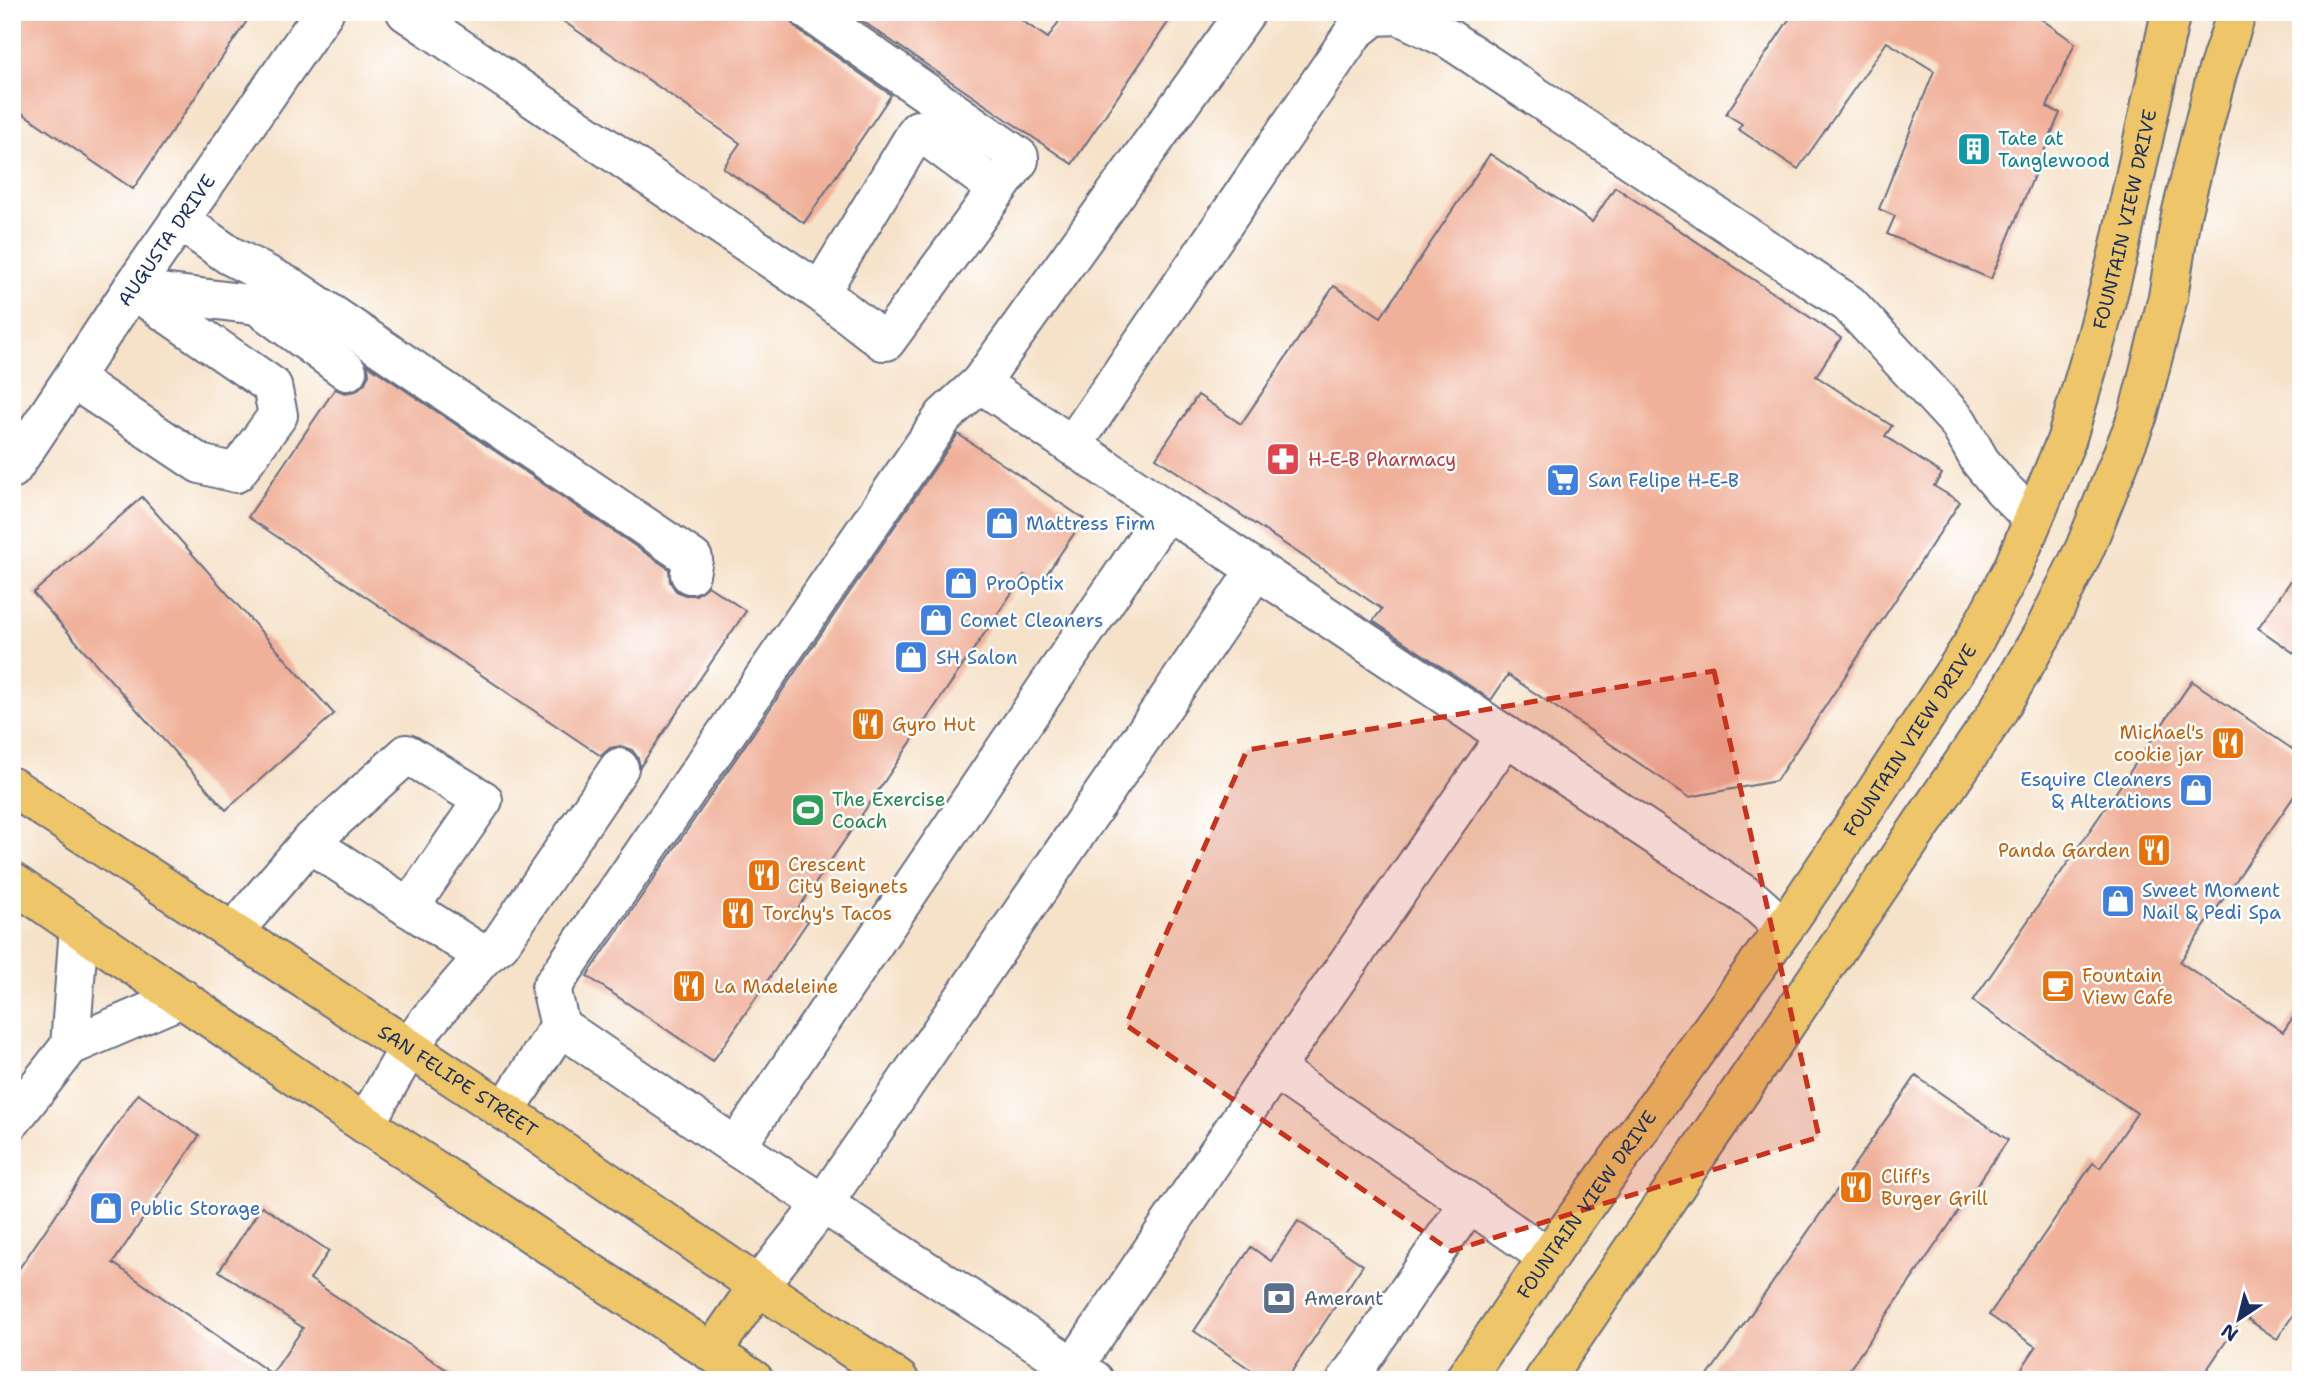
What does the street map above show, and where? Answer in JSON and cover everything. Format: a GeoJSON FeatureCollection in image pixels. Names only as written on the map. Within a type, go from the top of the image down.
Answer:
{"type":"FeatureCollection","features":[{"type":"Feature","properties":{"kind":"main road","name":"FOUNTAIN VIEW DRIVE"},"geometry":{"type":"LineString","coordinates":[[1464,1380],[1784,928],[1972,645],[2013,568],[2066,441],[2096,339],[2117,259],[2171,12]]}},
{"type":"Feature","properties":{"kind":"main road"},"geometry":{"type":"LineString","coordinates":[[1544,1380],[1995,716],[2043,633],[2085,548],[2138,415],[2168,297],[2181,215],[2217,73],[2237,12]]}},
{"type":"Feature","properties":{"kind":"main road"},"geometry":{"type":"LineString","coordinates":[[2127,206],[2181,215]]}},
{"type":"Feature","properties":{"kind":"main road"},"geometry":{"type":"LineString","coordinates":[[2032,518],[2085,548]]}},
{"type":"Feature","properties":{"kind":"main road","name":"SAN FELIPE STREET"},"geometry":{"type":"LineString","coordinates":[[12,787],[505,1111],[899,1380]]}},
{"type":"Feature","properties":{"kind":"main road"},"geometry":{"type":"LineString","coordinates":[[12,882],[365,1124],[754,1380]]}},
{"type":"Feature","properties":{"kind":"main road"},"geometry":{"type":"LineString","coordinates":[[712,1352],[758,1286]]}},
{"type":"Feature","properties":{"kind":"street","name":"AUGUSTA DRIVE"},"geometry":{"type":"LineString","coordinates":[[12,469],[179,220],[324,12]]}},
{"type":"Feature","properties":{"kind":"street"},"geometry":{"type":"LineString","coordinates":[[406,12],[820,292],[886,341],[1019,157],[810,12]]}},
{"type":"Feature","properties":{"kind":"street"},"geometry":{"type":"LineString","coordinates":[[1246,12],[980,383],[944,416],[551,988],[560,1026],[1077,1376],[1274,1069],[1506,736]]}},
{"type":"Feature","properties":{"kind":"street"},"geometry":{"type":"LineString","coordinates":[[1072,446],[1354,32],[1372,14],[1399,15],[1448,39],[1849,304],[1958,422],[1980,461],[2032,518]]}},
{"type":"Feature","properties":{"kind":"street"},"geometry":{"type":"LineString","coordinates":[[820,292],[918,130],[996,188]]}},
{"type":"Feature","properties":{"kind":"street"},"geometry":{"type":"LineString","coordinates":[[179,220],[229,255],[294,289],[693,559],[690,574]]}},
{"type":"Feature","properties":{"kind":"street"},"geometry":{"type":"LineString","coordinates":[[132,289],[257,305],[347,371]]}},
{"type":"Feature","properties":{"kind":"street"},"geometry":{"type":"LineString","coordinates":[[73,379],[200,464],[236,473],[278,415],[272,386],[132,289]]}},
{"type":"Feature","properties":{"kind":"street"},"geometry":{"type":"LineString","coordinates":[[980,383],[1754,901],[1784,928]]}},
{"type":"Feature","properties":{"kind":"street"},"geometry":{"type":"LineString","coordinates":[[736,1147],[1167,510]]}},
{"type":"Feature","properties":{"kind":"street"},"geometry":{"type":"LineString","coordinates":[[758,1286],[823,1204],[1257,569]]}},
{"type":"Feature","properties":{"kind":"street"},"geometry":{"type":"LineString","coordinates":[[233,932],[309,843],[407,754],[483,800],[409,908]]}},
{"type":"Feature","properties":{"kind":"street"},"geometry":{"type":"LineString","coordinates":[[365,1124],[409,1048],[428,1021],[484,956],[500,944],[618,768]]}},
{"type":"Feature","properties":{"kind":"street"},"geometry":{"type":"LineString","coordinates":[[309,843],[484,956]]}},
{"type":"Feature","properties":{"kind":"street"},"geometry":{"type":"LineString","coordinates":[[70,1046],[79,927]]}},
{"type":"Feature","properties":{"kind":"street"},"geometry":{"type":"LineString","coordinates":[[12,1120],[70,1046],[181,998]]}},
{"type":"Feature","properties":{"kind":"street"},"geometry":{"type":"LineString","coordinates":[[505,1111],[560,1026]]}},
{"type":"Feature","properties":{"kind":"street"},"geometry":{"type":"LineString","coordinates":[[1274,1069],[1549,1257]]}},
{"type":"Feature","properties":{"kind":"street"},"geometry":{"type":"LineString","coordinates":[[1347,1380],[1469,1203]]}},
{"type":"Feature","properties":{"kind":"highlighted area"},"geometry":{"type":"Polygon","coordinates":[[[1714,671],[1819,1137],[1451,1251],[1126,1025],[1247,750],[1714,671]]]}},
{"type":"Feature","properties":{"kind":"building"},"geometry":{"type":"Polygon","coordinates":[[[12,12],[253,12],[133,189],[12,106],[12,12]]]}},
{"type":"Feature","properties":{"kind":"building"},"geometry":{"type":"Polygon","coordinates":[[[550,12],[788,12],[791,22],[798,30],[891,95],[804,223],[723,168],[740,143],[550,12]]]}},
{"type":"Feature","properties":{"kind":"building"},"geometry":{"type":"Polygon","coordinates":[[[849,12],[1009,12],[1048,38],[1065,12],[1175,12],[1072,164],[849,12]]]}},
{"type":"Feature","properties":{"kind":"building","name":"Tate at Tanglewood"},"geometry":{"type":"Polygon","coordinates":[[[1794,12],[2031,12],[2075,43],[2047,107],[2060,113],[1991,279],[1887,234],[1895,216],[1879,209],[1934,71],[1887,42],[1798,169],[1738,129],[1742,124],[1726,114],[1794,12]]]}},
{"type":"Feature","properties":{"kind":"building","name":"San Felipe H-E-B"},"geometry":{"type":"Polygon","coordinates":[[[1490,154],[1592,222],[1615,187],[1841,338],[1816,376],[1892,426],[1885,436],[1942,474],[1934,486],[1960,502],[1776,781],[1689,797],[1508,675],[1491,700],[1373,621],[1382,609],[1156,458],[1198,395],[1241,424],[1334,286],[1381,317],[1490,154]]]}},
{"type":"Feature","properties":{"kind":"building"},"geometry":{"type":"Polygon","coordinates":[[[368,365],[669,569],[670,582],[676,591],[685,595],[696,595],[708,586],[746,611],[640,767],[632,750],[621,746],[610,748],[601,756],[248,517],[335,389],[345,393],[356,391],[365,383],[369,374],[368,365]]]}},
{"type":"Feature","properties":{"kind":"building"},"geometry":{"type":"Polygon","coordinates":[[[958,434],[1084,519],[1039,585],[1024,575],[796,912],[808,921],[713,1061],[587,976],[958,434]]]}},
{"type":"Feature","properties":{"kind":"building"},"geometry":{"type":"Polygon","coordinates":[[[142,497],[334,714],[226,810],[33,593],[142,497]]]}},
{"type":"Feature","properties":{"kind":"building"},"geometry":{"type":"Polygon","coordinates":[[[2301,566],[2301,658],[2258,628],[2301,566]]]}},
{"type":"Feature","properties":{"kind":"building"},"geometry":{"type":"Polygon","coordinates":[[[2192,681],[2301,755],[2301,786],[2180,962],[2283,1032],[2301,1005],[2301,1303],[2277,1339],[2243,1316],[2200,1380],[2014,1380],[2036,1347],[1989,1315],[2093,1163],[2100,1168],[2137,1113],[1973,1001],[2192,681]]]}},
{"type":"Feature","properties":{"kind":"building"},"geometry":{"type":"Polygon","coordinates":[[[1916,1076],[2008,1140],[1842,1380],[1705,1380],[1916,1076]]]}},
{"type":"Feature","properties":{"kind":"building"},"geometry":{"type":"Polygon","coordinates":[[[138,1094],[199,1136],[113,1263],[272,1374],[303,1328],[219,1271],[262,1206],[329,1251],[310,1279],[462,1380],[12,1380],[12,1279],[138,1094]]]}},
{"type":"Feature","properties":{"kind":"building","name":"Amerant"},"geometry":{"type":"Polygon","coordinates":[[[1298,1221],[1363,1265],[1286,1380],[1266,1380],[1194,1331],[1251,1247],[1271,1261],[1298,1221]]]}},
{"type":"Feature","properties":{"kind":"place","name":"Tate at Tanglewood"},"geometry":{"type":"Point","coordinates":[1974,149]}},
{"type":"Feature","properties":{"kind":"place","name":"H-E-B Pharmacy"},"geometry":{"type":"Point","coordinates":[1283,459]}},
{"type":"Feature","properties":{"kind":"place","name":"San Felipe H-E-B"},"geometry":{"type":"Point","coordinates":[1563,480]}},
{"type":"Feature","properties":{"kind":"place","name":"Mattress Firm"},"geometry":{"type":"Point","coordinates":[1002,523]}},
{"type":"Feature","properties":{"kind":"place","name":"ProOptix"},"geometry":{"type":"Point","coordinates":[961,583]}},
{"type":"Feature","properties":{"kind":"place","name":"Comet Cleaners"},"geometry":{"type":"Point","coordinates":[936,620]}},
{"type":"Feature","properties":{"kind":"place","name":"SH Salon"},"geometry":{"type":"Point","coordinates":[911,657]}},
{"type":"Feature","properties":{"kind":"place","name":"Gyro Hut"},"geometry":{"type":"Point","coordinates":[868,724]}},
{"type":"Feature","properties":{"kind":"place","name":"Michael's cookie jar"},"geometry":{"type":"Point","coordinates":[2228,743]}},
{"type":"Feature","properties":{"kind":"place","name":"Esquire Cleaners & Alterations"},"geometry":{"type":"Point","coordinates":[2196,790]}},
{"type":"Feature","properties":{"kind":"place","name":"The Exercise Coach"},"geometry":{"type":"Point","coordinates":[808,810]}},
{"type":"Feature","properties":{"kind":"place","name":"Panda Garden"},"geometry":{"type":"Point","coordinates":[2154,850]}},
{"type":"Feature","properties":{"kind":"place","name":"Crescent City Beignets"},"geometry":{"type":"Point","coordinates":[764,875]}},
{"type":"Feature","properties":{"kind":"place","name":"Sweet Moment Nail & Pedi Spa"},"geometry":{"type":"Point","coordinates":[2118,901]}},
{"type":"Feature","properties":{"kind":"place","name":"Torchy's Tacos"},"geometry":{"type":"Point","coordinates":[738,913]}},
{"type":"Feature","properties":{"kind":"place","name":"La Madeleine"},"geometry":{"type":"Point","coordinates":[689,986]}},
{"type":"Feature","properties":{"kind":"place","name":"Fountain View Cafe"},"geometry":{"type":"Point","coordinates":[2058,986]}},
{"type":"Feature","properties":{"kind":"place","name":"Cliff's Burger Grill"},"geometry":{"type":"Point","coordinates":[1856,1187]}},
{"type":"Feature","properties":{"kind":"place","name":"Public Storage"},"geometry":{"type":"Point","coordinates":[106,1208]}},
{"type":"Feature","properties":{"kind":"place","name":"Amerant"},"geometry":{"type":"Point","coordinates":[1279,1298]}}]}
